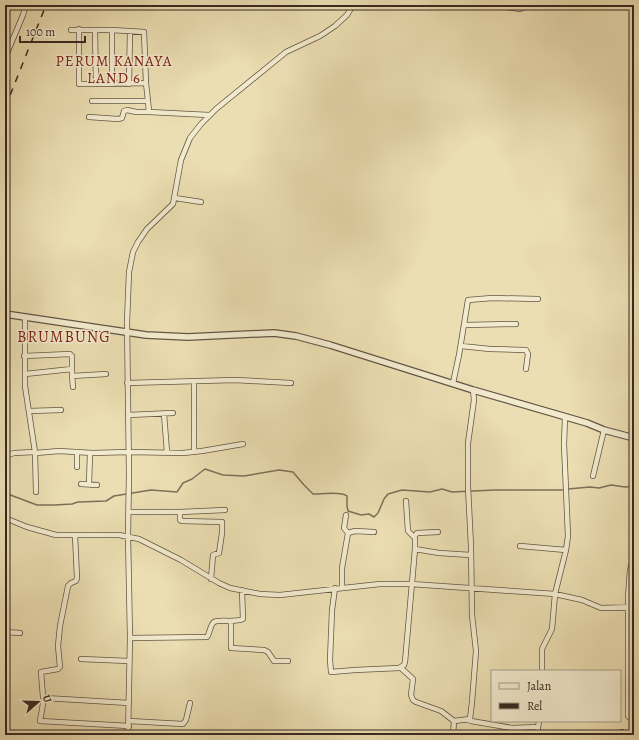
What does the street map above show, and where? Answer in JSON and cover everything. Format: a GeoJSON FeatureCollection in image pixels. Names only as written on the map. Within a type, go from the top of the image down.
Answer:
{"type":"FeatureCollection","features":[{"type":"Feature","properties":{"kind":"street"},"geometry":{"type":"LineString","coordinates":[[5,58],[26,5]]}},
{"type":"Feature","properties":{"kind":"street"},"geometry":{"type":"LineString","coordinates":[[128,735],[130,638],[127,332],[128,272],[132,252],[147,230],[173,204],[181,160],[190,138],[201,124],[286,52],[320,36],[334,26],[347,15],[350,5]]}},
{"type":"Feature","properties":{"kind":"street"},"geometry":{"type":"LineString","coordinates":[[492,5],[520,9],[528,5]]}},
{"type":"Feature","properties":{"kind":"street"},"geometry":{"type":"LineString","coordinates":[[79,29],[80,85],[146,83]]}},
{"type":"Feature","properties":{"kind":"street"},"geometry":{"type":"LineString","coordinates":[[71,30],[112,30],[145,33],[146,83],[149,112]]}},
{"type":"Feature","properties":{"kind":"street"},"geometry":{"type":"LineString","coordinates":[[95,30],[96,84]]}},
{"type":"Feature","properties":{"kind":"street"},"geometry":{"type":"LineString","coordinates":[[112,30],[112,84]]}},
{"type":"Feature","properties":{"kind":"street"},"geometry":{"type":"LineString","coordinates":[[129,84],[130,31]]}},
{"type":"Feature","properties":{"kind":"street"},"geometry":{"type":"LineString","coordinates":[[92,101],[148,101]]}},
{"type":"Feature","properties":{"kind":"street"},"geometry":{"type":"LineString","coordinates":[[90,117],[118,119],[122,118],[124,111],[127,110],[136,112],[209,116]]}},
{"type":"Feature","properties":{"kind":"street"},"geometry":{"type":"LineString","coordinates":[[175,198],[201,202]]}},
{"type":"Feature","properties":{"kind":"street"},"geometry":{"type":"LineString","coordinates":[[452,383],[461,346],[467,302],[469,299],[538,299]]}},
{"type":"Feature","properties":{"kind":"street"},"geometry":{"type":"LineString","coordinates":[[5,314],[146,335],[188,337],[274,333],[296,336],[330,345],[634,438]]}},
{"type":"Feature","properties":{"kind":"street"},"geometry":{"type":"LineString","coordinates":[[25,317],[25,374],[29,411],[36,452],[36,492]]}},
{"type":"Feature","properties":{"kind":"street"},"geometry":{"type":"LineString","coordinates":[[465,325],[516,324]]}},
{"type":"Feature","properties":{"kind":"street"},"geometry":{"type":"LineString","coordinates":[[461,346],[490,349],[526,350],[528,354],[526,368]]}},
{"type":"Feature","properties":{"kind":"street"},"geometry":{"type":"LineString","coordinates":[[24,356],[70,354],[72,356],[72,388]]}},
{"type":"Feature","properties":{"kind":"street"},"geometry":{"type":"LineString","coordinates":[[25,374],[72,370]]}},
{"type":"Feature","properties":{"kind":"street"},"geometry":{"type":"LineString","coordinates":[[72,376],[106,374]]}},
{"type":"Feature","properties":{"kind":"street"},"geometry":{"type":"LineString","coordinates":[[127,383],[235,380],[290,383]]}},
{"type":"Feature","properties":{"kind":"street"},"geometry":{"type":"LineString","coordinates":[[194,382],[194,452]]}},
{"type":"Feature","properties":{"kind":"street"},"geometry":{"type":"LineString","coordinates":[[468,720],[471,717],[476,651],[472,615],[468,499],[468,443],[474,400],[473,390]]}},
{"type":"Feature","properties":{"kind":"street"},"geometry":{"type":"LineString","coordinates":[[29,411],[61,410]]}},
{"type":"Feature","properties":{"kind":"street"},"geometry":{"type":"LineString","coordinates":[[128,415],[173,413]]}},
{"type":"Feature","properties":{"kind":"street"},"geometry":{"type":"LineString","coordinates":[[164,414],[167,452]]}},
{"type":"Feature","properties":{"kind":"street"},"geometry":{"type":"LineString","coordinates":[[542,670],[542,649],[552,628],[555,594],[568,536],[564,444],[565,418]]}},
{"type":"Feature","properties":{"kind":"street"},"geometry":{"type":"LineString","coordinates":[[594,476],[604,430]]}},
{"type":"Feature","properties":{"kind":"street"},"geometry":{"type":"LineString","coordinates":[[5,456],[59,451],[90,453],[194,452],[243,444]]}},
{"type":"Feature","properties":{"kind":"street"},"geometry":{"type":"LineString","coordinates":[[76,467],[77,452]]}},
{"type":"Feature","properties":{"kind":"street"},"geometry":{"type":"LineString","coordinates":[[89,484],[90,453]]}},
{"type":"Feature","properties":{"kind":"street"},"geometry":{"type":"LineString","coordinates":[[81,484],[97,484]]}},
{"type":"Feature","properties":{"kind":"street"},"geometry":{"type":"LineString","coordinates":[[401,668],[405,662],[415,549],[414,537],[408,532],[406,502]]}},
{"type":"Feature","properties":{"kind":"street"},"geometry":{"type":"LineString","coordinates":[[129,512],[225,510]]}},
{"type":"Feature","properties":{"kind":"street"},"geometry":{"type":"LineString","coordinates":[[180,512],[180,520],[182,521],[222,522],[220,553],[213,555],[211,579]]}},
{"type":"Feature","properties":{"kind":"street"},"geometry":{"type":"LineString","coordinates":[[342,588],[342,568],[348,533],[344,528],[346,514]]}},
{"type":"Feature","properties":{"kind":"street"},"geometry":{"type":"LineString","coordinates":[[5,518],[27,527],[52,534],[128,535],[139,538],[168,553],[211,579],[224,585],[260,594],[280,595],[380,584],[411,584],[555,594],[582,600],[601,608],[634,607]]}},
{"type":"Feature","properties":{"kind":"street"},"geometry":{"type":"LineString","coordinates":[[348,533],[355,531],[374,532]]}},
{"type":"Feature","properties":{"kind":"street"},"geometry":{"type":"LineString","coordinates":[[414,537],[418,533],[438,532]]}},
{"type":"Feature","properties":{"kind":"street"},"geometry":{"type":"LineString","coordinates":[[75,535],[77,578],[76,581],[68,586],[60,622],[58,646],[60,667],[58,669],[41,672],[44,698],[40,721],[183,724],[186,720],[190,703]]}},
{"type":"Feature","properties":{"kind":"street"},"geometry":{"type":"LineString","coordinates":[[520,546],[566,550]]}},
{"type":"Feature","properties":{"kind":"street"},"geometry":{"type":"LineString","coordinates":[[415,549],[439,553],[471,555]]}},
{"type":"Feature","properties":{"kind":"street"},"geometry":{"type":"LineString","coordinates":[[634,557],[628,608],[628,716],[630,718],[634,718]]}},
{"type":"Feature","properties":{"kind":"street"},"geometry":{"type":"LineString","coordinates":[[335,588],[332,610],[331,672],[401,668],[413,679],[411,695],[413,700],[441,711],[454,721],[468,720],[512,728],[538,727]]}},
{"type":"Feature","properties":{"kind":"street"},"geometry":{"type":"LineString","coordinates":[[130,638],[205,637],[208,635],[214,622],[231,622],[242,620],[242,590]]}},
{"type":"Feature","properties":{"kind":"street"},"geometry":{"type":"LineString","coordinates":[[231,622],[231,648],[264,650],[268,652],[274,661],[288,661]]}},
{"type":"Feature","properties":{"kind":"street"},"geometry":{"type":"LineString","coordinates":[[5,632],[20,633]]}},
{"type":"Feature","properties":{"kind":"street"},"geometry":{"type":"LineString","coordinates":[[81,660],[129,661]]}},
{"type":"Feature","properties":{"kind":"street"},"geometry":{"type":"LineString","coordinates":[[628,666],[634,666]]}},
{"type":"Feature","properties":{"kind":"street"},"geometry":{"type":"LineString","coordinates":[[44,698],[129,703]]}},
{"type":"Feature","properties":{"kind":"street"},"geometry":{"type":"LineString","coordinates":[[453,735],[454,721]]}},
{"type":"Feature","properties":{"kind":"street"},"geometry":{"type":"LineString","coordinates":[[537,735],[539,722]]}},
{"type":"Feature","properties":{"kind":"waterway"},"geometry":{"type":"LineString","coordinates":[[5,493],[37,505],[72,504],[78,502],[106,501],[114,496],[151,490],[177,492],[183,483],[192,479],[205,469],[223,475],[244,476],[279,470],[293,472],[313,494],[344,494],[347,496],[348,511],[361,515],[369,514],[374,517],[378,513],[384,499],[388,494],[402,490],[430,492],[442,489],[452,492],[495,490],[564,490]]}},
{"type":"Feature","properties":{"kind":"waterway"},"geometry":{"type":"LineString","coordinates":[[568,489],[590,487],[599,488],[611,485],[625,487],[634,486]]}},
{"type":"Feature","properties":{"kind":"railway"},"geometry":{"type":"LineString","coordinates":[[5,108],[46,5]]}},
{"type":"Feature","properties":{"kind":"district","name":"PERUM KANAYA LAND 6"},"geometry":{"type":"Point","coordinates":[114,70]}},
{"type":"Feature","properties":{"kind":"district","name":"BRUMBUNG"},"geometry":{"type":"Point","coordinates":[64,336]}}]}
